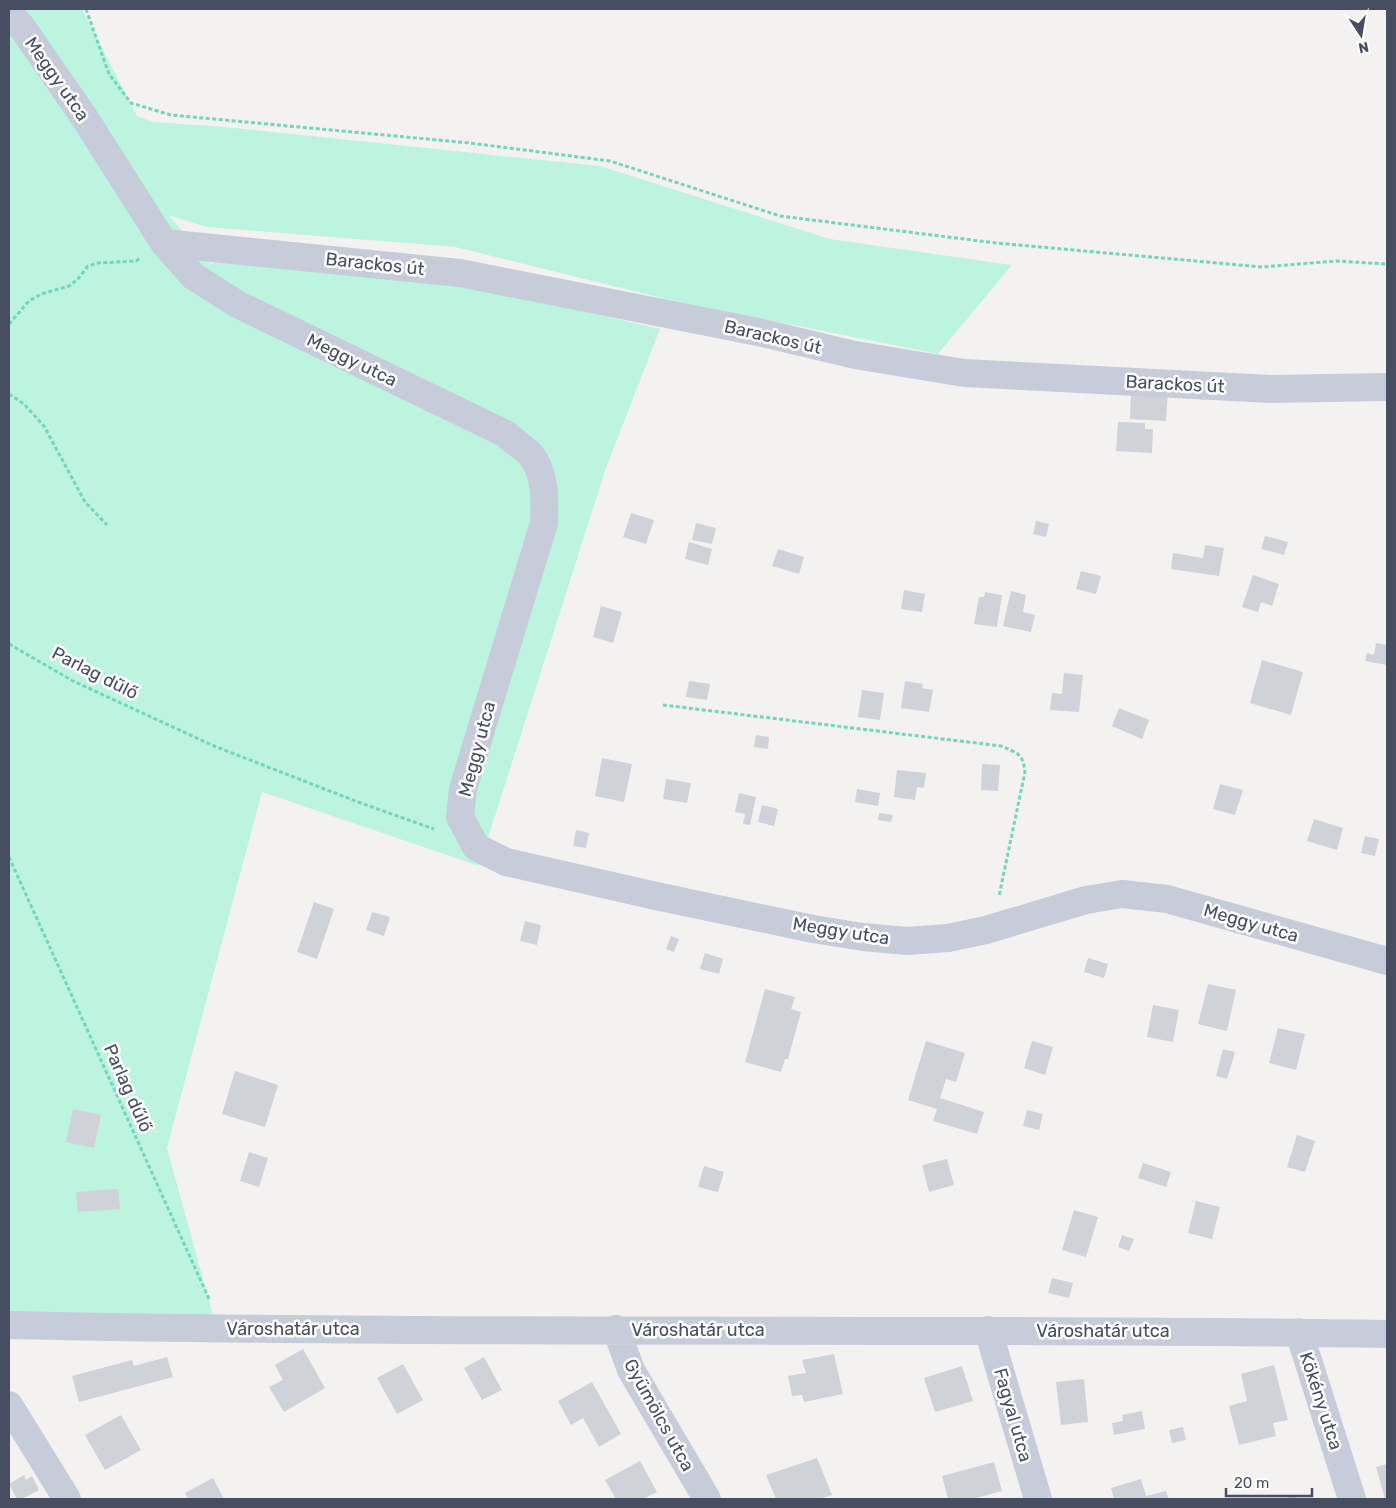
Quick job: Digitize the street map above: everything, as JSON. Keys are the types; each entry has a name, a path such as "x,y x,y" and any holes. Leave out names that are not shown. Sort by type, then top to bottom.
{"street":[{"name":"Meggy utca","path":"9,13 84,117 164,244 193,276 237,304 506,434 531,455 542,480 545,502 544,522 463,789 460,817 476,847 506,862 656,896 862,937 907,941 940,939 986,930 1086,900 1122,894 1167,899 1387,961"},
{"name":"Barackos út","path":"164,244 460,272 758,332 855,356 964,373 1270,389 1387,387"},
{"name":"Városhatár utca","path":"9,1324 223,1329 988,1330 1387,1334"},
{"name":"Gyümölcs utca","path":"616,1329 631,1370 707,1499"},
{"name":"Fagyal utca","path":"988,1330 1038,1499"},
{"name":"Kökény utca","path":"1299,1332 1352,1499"},
{"path":"9,1404 67,1499"}],"path":[{"path":"86,9 110,74 131,103 171,115 470,143 610,162 780,216 996,243 1262,267 1336,261 1387,264"},
{"path":"9,324 29,301 41,294 70,286 88,266 98,263 136,261 164,244"},
{"path":"9,394 24,404 44,426 85,502 107,525"},
{"name":"Parlag dűlő","path":"9,644 73,681 214,746 358,802 416,822 476,847"},
{"path":"663,705 1001,746 1018,753 1024,760 1025,772 999,894 998,908 1005,924"},
{"name":"Parlag dűlő","path":"9,857 223,1329"}],"green space":[{"path":"9,9 82,9 137,116 153,122 225,127 600,166 830,239 1012,265 938,354 678,302 455,247 206,227 168,215 213,265 213,255 470,285 660,329 606,468 479,866 262,792 167,1148 216,1326 9,1317"}],"building":[{"path":"1131,388 1168,390 1166,421 1130,419"},
{"path":"1118,422 1145,423 1145,429 1153,429 1152,453 1116,451"},
{"path":"631,513 654,520 646,544 623,537"},
{"path":"1036,521 1049,524 1046,537 1033,534"},
{"path":"696,523 716,528 712,544 692,540"},
{"path":"1265,536 1288,542 1284,555 1261,549"},
{"path":"689,542 712,549 708,565 685,559"},
{"path":"1205,545 1224,548 1219,576 1171,569 1173,553 1203,558"},
{"path":"778,549 804,557 799,574 772,566"},
{"path":"1081,571 1101,576 1096,594 1076,589"},
{"path":"1253,575 1279,584 1272,606 1261,602 1258,612 1242,607"},
{"path":"904,590 925,594 922,612 901,609"},
{"path":"1011,591 1026,595 1023,612 1035,615 1031,632 1003,626"},
{"path":"985,592 1002,595 997,627 974,624 979,597 984,597"},
{"path":"601,606 622,612 613,643 593,637"},
{"path":"1376,643 1387,645 1387,665 1365,661 1367,653 1374,655"},
{"path":"1262,660 1303,672 1291,715 1250,703"},
{"path":"1064,673 1083,675 1079,712 1050,710 1052,693 1062,694"},
{"path":"689,681 710,684 707,700 686,697"},
{"path":"905,681 923,684 922,688 933,690 929,712 901,708"},
{"path":"862,690 884,693 880,720 858,717"},
{"path":"1119,708 1149,720 1142,739 1112,726"},
{"path":"756,735 769,737 768,749 754,747"},
{"path":"602,758 632,764 624,802 595,796"},
{"path":"982,764 1000,765 998,791 981,790"},
{"path":"897,770 926,773 924,788 917,787 915,800 894,797"},
{"path":"666,779 691,783 687,803 663,799"},
{"path":"1220,784 1243,790 1235,815 1213,809"},
{"path":"857,789 880,793 878,806 855,802"},
{"path":"739,793 756,797 750,825 743,824 745,814 735,812"},
{"path":"762,805 778,809 774,826 758,822"},
{"path":"879,813 893,815 891,822 878,820"},
{"path":"1314,819 1343,828 1337,850 1307,841"},
{"path":"576,830 589,833 586,848 573,846"},
{"path":"1365,836 1379,839 1375,856 1361,853"},
{"path":"314,902 334,909 317,959 297,952"},
{"path":"372,912 390,917 384,936 366,930"},
{"path":"525,921 541,925 537,945 520,941"},
{"path":"671,936 679,939 674,952 666,949"},
{"path":"705,953 723,959 719,974 700,969"},
{"path":"1088,958 1108,964 1104,978 1084,972"},
{"path":"1208,984 1236,990 1227,1031 1198,1024"},
{"path":"765,989 795,997 791,1009 801,1012 788,1059 785,1059 781,1072 745,1062"},
{"path":"1153,1005 1179,1010 1173,1042 1147,1037"},
{"path":"1278,1028 1305,1034 1296,1070 1269,1063"},
{"path":"926,1041 965,1053 956,1082 946,1079 940,1098 984,1112 977,1134 933,1121 937,1109 908,1100"},
{"path":"1032,1041 1053,1047 1045,1075 1024,1068"},
{"path":"1223,1049 1235,1052 1227,1079 1216,1076"},
{"path":"235,1071 278,1085 265,1127 222,1114"},
{"path":"73,1109 101,1115 94,1148 66,1142"},
{"path":"1027,1110 1043,1114 1039,1130 1023,1126"},
{"path":"1297,1135 1315,1141 1305,1172 1287,1167"},
{"path":"249,1152 268,1158 259,1187 240,1181"},
{"path":"947,1159 954,1185 929,1192 922,1165"},
{"path":"1143,1163 1171,1172 1166,1187 1138,1178"},
{"path":"704,1166 724,1172 718,1192 698,1187"},
{"path":"118,1189 120,1209 78,1212 76,1192"},
{"path":"1196,1201 1220,1207 1212,1239 1188,1233"},
{"path":"1074,1210 1098,1217 1086,1257 1062,1250"},
{"path":"1122,1235 1134,1239 1129,1251 1118,1247"},
{"path":"1052,1278 1073,1283 1069,1298 1048,1293"},
{"path":"303,1349 325,1388 284,1412 269,1387 283,1380 275,1365"},
{"path":"834,1354 843,1394 804,1402 802,1395 792,1396 788,1376 806,1373 802,1360"},
{"path":"167,1357 173,1377 79,1402 72,1376 132,1360 134,1366"},
{"path":"484,1357 502,1390 482,1400 464,1368"},
{"path":"403,1364 423,1400 397,1414 377,1378"},
{"path":"1274,1365 1288,1420 1273,1423 1276,1436 1239,1445 1229,1406 1247,1401 1241,1374"},
{"path":"962,1366 973,1401 935,1412 924,1378"},
{"path":"1084,1379 1088,1422 1061,1425 1056,1382"},
{"path":"592,1382 621,1434 599,1447 583,1418 571,1425 558,1401"},
{"path":"1142,1411 1145,1429 1114,1435 1112,1423 1123,1421 1122,1415"},
{"path":"121,1415 141,1450 105,1470 85,1435"},
{"path":"1183,1427 1186,1440 1172,1443 1169,1430"},
{"path":"817,1458 832,1495 819,1499 776,1499 766,1475"},
{"path":"640,1461 657,1492 643,1499 616,1499 605,1480"},
{"path":"994,1462 1002,1491 973,1499 948,1499 942,1476"},
{"path":"1387,1464 1387,1499 1385,1499 1376,1467"},
{"path":"24,1475 26,1480 32,1476 39,1490 22,1499 17,1499 9,1484"},
{"path":"213,1478 224,1499 188,1499 185,1493"},
{"path":"1141,1479 1146,1496 1166,1491 1169,1499 1114,1499 1111,1488"},
{"path":"1296,1495 1297,1499 1283,1499"}]}
